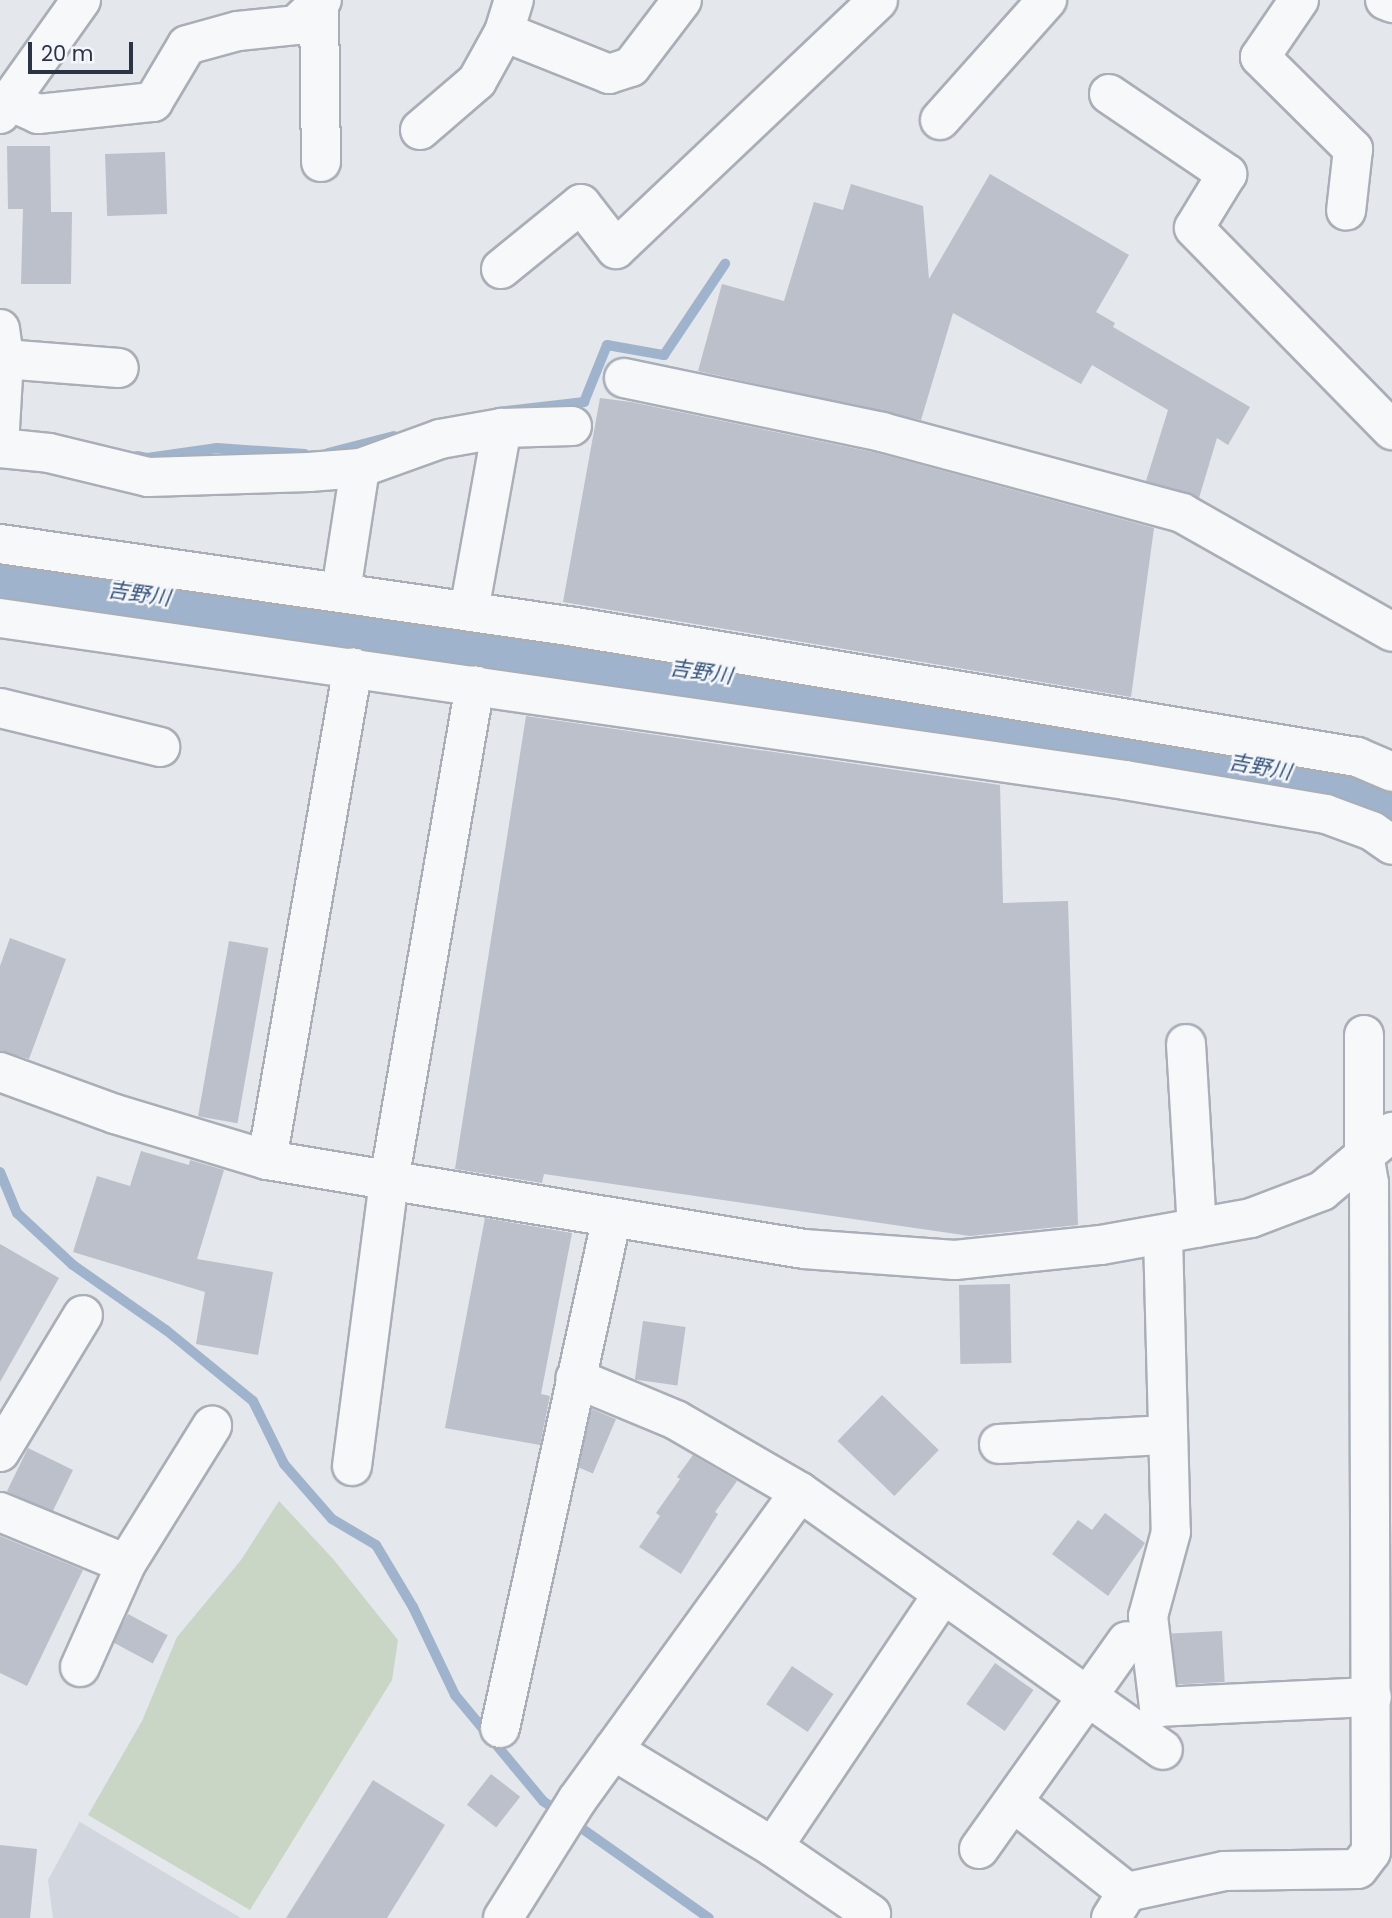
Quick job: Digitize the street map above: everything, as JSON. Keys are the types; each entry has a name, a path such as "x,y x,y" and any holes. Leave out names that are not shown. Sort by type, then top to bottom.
{"street":[{"path":"81,0 5,108 38,114 153,102 187,45 238,31 296,25 321,2"},
{"path":"421,130 477,80 509,16 609,74 631,67 682,0"},
{"path":"501,269 581,204 617,249 878,0"},
{"path":"940,120 1047,0"},
{"path":"1299,0 1259,57 1353,149 1346,211"},
{"path":"1385,0 1392,3"},
{"path":"321,2 321,162"},
{"path":"1109,94 1227,174 1194,228 1392,430"},
{"path":"0,427 2,344 119,368"},
{"path":"624,378 882,432 1182,513 1392,632"},
{"path":"0,448 49,453 148,477 360,468 440,439 502,428 572,426"},
{"path":"469,611 502,428"},
{"path":"341,591 360,468"},
{"path":"0,544 469,611 1357,757 1392,772"},
{"path":"0,618 1125,780 1326,814 1372,831 1392,845"},
{"path":"267,1160 353,667"},
{"path":"352,1466 389,1181 475,685"},
{"path":"0,708 160,747"},
{"path":"1013,1802 1119,1905 1224,1871 1358,1869 1371,1852 1368,1183 1378,1144 1364,1035"},
{"path":"1186,1044 1180,1232 1167,1436 1171,1532 1148,1616 1159,1707 1372,1697"},
{"path":"0,1073 115,1114 267,1160 804,1249 955,1260 1180,1232 1251,1218 1322,1191 1378,1144"},
{"path":"500,1728 611,1217"},
{"path":"0,1452 83,1315"},
{"path":"575,1378 676,1420 800,1492 1163,1750"},
{"path":"80,1667 126,1564 212,1426"},
{"path":"999,1444 1167,1436"},
{"path":"503,1918 568,1812 800,1492"},
{"path":"0,1512 126,1564"},
{"path":"773,1847 943,1594"},
{"path":"979,1849 1127,1641"},
{"path":"613,1750 773,1847 871,1914"}],"shaded area":[{"path":"80,1821 241,1918 53,1918 48,1880"}],"green space":[{"path":"279,1501 334,1560 398,1640 392,1680 250,1910 88,1815 142,1721 177,1637 241,1560"}],"building":[{"path":"7,146 50,146 51,212 72,212 71,284 21,284 23,209 8,209"},
{"path":"165,152 167,214 107,216 105,154"},
{"path":"990,174 1129,255 1096,312 1115,323 1113,327 1250,407 1228,445 1217,438 1199,498 1146,481 1168,410 1092,365 1081,384 953,313 921,420 698,371 722,284 784,301 814,202 843,210 851,184 923,206 929,279"},
{"path":"600,398 631,402 877,453 1154,528 1131,697 563,602"},
{"path":"526,716 1000,785 1003,903 1068,901 1078,1225 970,1236 544,1174 542,1183 455,1169"},
{"path":"10,938 66,959 29,1059 0,1051 0,966"},
{"path":"229,941 268,948 237,1123 198,1116"},
{"path":"141,1151 189,1165 190,1160 224,1170 197,1259 273,1272 258,1355 196,1344 205,1292 73,1252 97,1176 130,1186"},
{"path":"485,1218 572,1233 541,1394 550,1396 540,1445 445,1428"},
{"path":"0,1244 59,1278 0,1382"},
{"path":"1010,1284 1011,1363 960,1364 959,1285"},
{"path":"643,1321 686,1327 677,1385 635,1379"},
{"path":"882,1395 939,1450 894,1496 838,1441"},
{"path":"592,1409 616,1419 593,1473 569,1463"},
{"path":"28,1448 73,1470 52,1513 7,1491"},
{"path":"693,1455 737,1481 715,1512 718,1514 681,1574 639,1547 660,1516 656,1513 680,1479 677,1477"},
{"path":"1105,1513 1145,1543 1108,1596 1052,1554 1078,1520 1092,1530"},
{"path":"0,1536 83,1570 27,1686 0,1673"},
{"path":"128,1614 168,1635 153,1663 113,1642"},
{"path":"1222,1631 1225,1682 1175,1685 1172,1634"},
{"path":"995,1663 1034,1690 1005,1731 966,1704"},
{"path":"792,1666 833,1694 808,1732 766,1704"},
{"path":"491,1774 520,1797 496,1828 467,1805"},
{"path":"373,1780 445,1825 387,1918 286,1918"},
{"path":"0,1845 37,1849 30,1918 0,1918"}],"waterway":[{"path":"498,412 584,402 607,345 664,355 725,264"},
{"path":"328,453 394,436"},
{"path":"137,456 147,458 217,448 305,454"},
{"name":"吉野川","path":"0,575 792,685 1314,777 1392,811"},
{"path":"0,1172 17,1213 73,1265 166,1330 253,1401 284,1464 332,1519 376,1545 413,1607 455,1695 543,1801 709,1918"}]}
